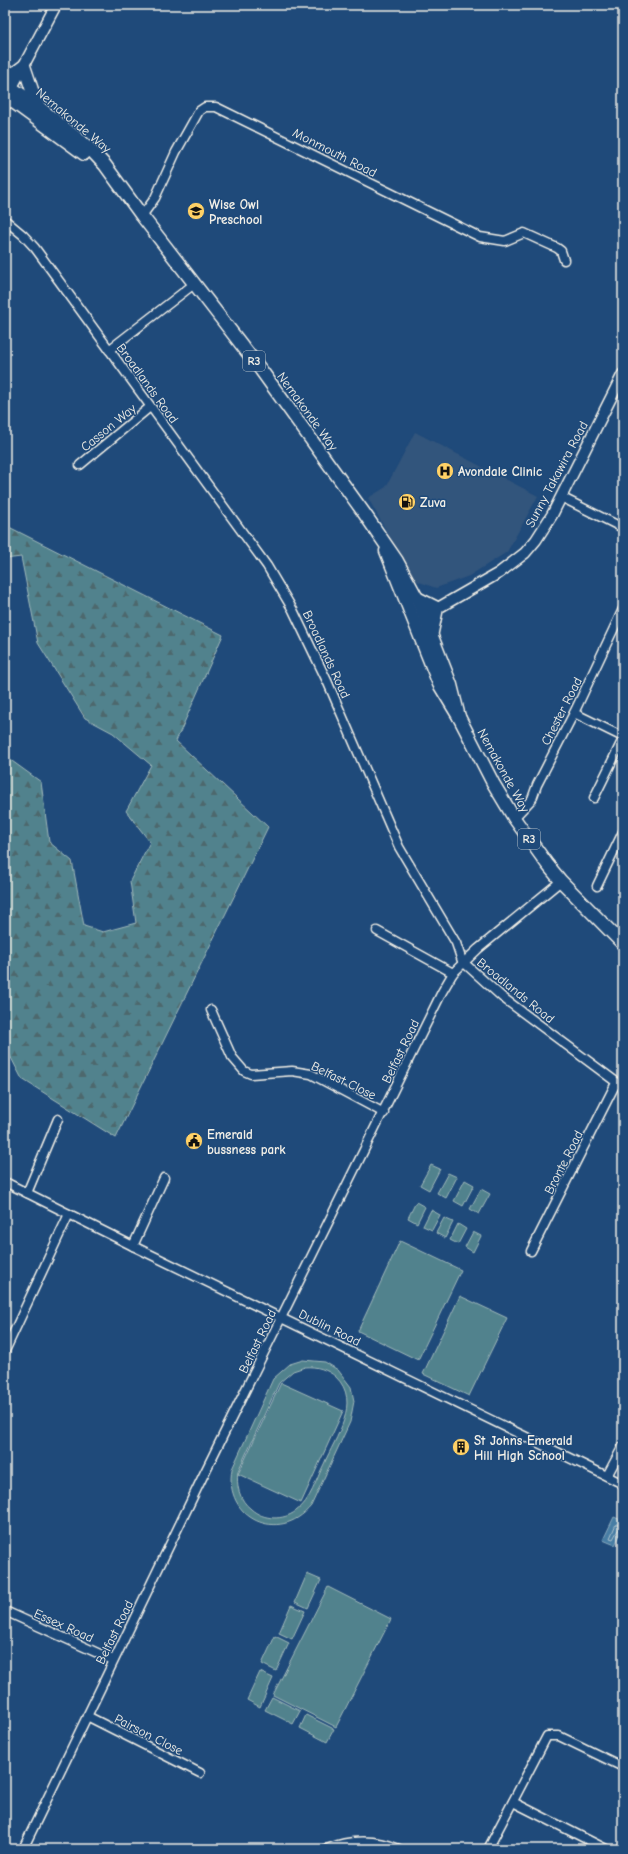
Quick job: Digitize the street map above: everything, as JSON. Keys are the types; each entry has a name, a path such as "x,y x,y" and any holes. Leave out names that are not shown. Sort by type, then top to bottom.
{"highway":[{"path":"5,75 16,72 24,66 32,93 40,108"},
{"name":"Nemakonde Way","path":"7,91 40,108 93,152 106,165 142,216 270,382 364,512 397,561 425,615 451,686 459,717"},
{"name":"Nemakonde Way","path":"7,91 119,185"},
{"name":"Nemakonde Way","path":"383,542 390,565 440,684 493,783 514,818 536,850 561,881 623,944"},
{"path":"417,598 437,608 432,632"}],"main road":[{"path":"7,91 24,66 56,5"},
{"name":"Sunny Takawira Road","path":"413,620 485,582 510,566 536,540 561,497 623,374"}],"street":[{"name":"Monmouth Road","path":"142,216 155,198 176,152 199,111 205,107 216,107 480,236 505,242 524,233 557,248 561,251 564,260"},
{"name":"Broadlands Road","path":"5,220 23,235 35,248 267,566 293,610 336,702 399,847 456,943 464,964 502,997 619,1085"},
{"path":"109,350 194,284"},
{"name":"Casson Way","path":"80,465 150,407"},
{"path":"561,497 623,528"},
{"name":"Chester Road","path":"514,818 532,799 537,785 574,713 623,610"},
{"path":"574,713 623,738 594,798"},
{"path":"597,886 623,832"},
{"name":"Belfast Road","path":"23,1849 114,1660 384,1113 442,992 453,973 478,949 561,881"},
{"path":"377,931 453,973"},
{"name":"Belfast Close","path":"211,1010 232,1057 244,1071 251,1074 292,1071 311,1074 384,1113"},
{"name":"Bronte Road","path":"531,1251 619,1085"},
{"path":"27,1192 58,1118"},
{"path":"133,1246 164,1178"},
{"name":"Dublin Road","path":"5,1182 133,1246 623,1484"},
{"path":"5,1351 69,1214"},
{"path":"607,1476 623,1446"},
{"name":"Essex Road","path":"5,1611 114,1660"},
{"name":"Pairson Close","path":"87,1716 200,1774"},
{"path":"488,1849 547,1736 559,1736 623,1767"},
{"path":"513,1802 606,1849"},
{"path":"327,1849 336,1845 353,1842 382,1843 399,1849"}],"shaded area":[{"path":"415,432 538,496 507,552 469,576 436,588 414,580 368,498 386,487"}],"green space":[{"path":"5,525 223,635 176,741 268,827 116,1138 22,1079 5,1046 5,756 41,782 49,842 72,861 84,926 103,932 136,923 130,881 150,842 126,811 151,765 113,733 85,718 38,643 21,557 5,559"},
{"path":"431,1165 440,1169 429,1190 420,1185"},
{"path":"448,1173 457,1177 446,1198 437,1193"},
{"path":"465,1180 474,1185 463,1206 454,1201"},
{"path":"481,1189 490,1194 479,1214 470,1209"},
{"path":"416,1202 425,1207 417,1223 408,1218"},
{"path":"431,1210 440,1215 432,1230 423,1226"},
{"path":"444,1218 453,1222 445,1238 436,1233"},
{"path":"458,1224 466,1229 458,1244 450,1240"},
{"path":"473,1232 481,1236 473,1252 465,1247"},
{"path":"400,1241 461,1270 418,1360 358,1331"},
{"path":"460,1296 507,1318 469,1396 423,1374"},
{"path":"303,1360 325,1362 338,1370 351,1387 354,1401 350,1422 311,1506 298,1518 284,1524 270,1524 256,1520 245,1513 236,1501 231,1486 232,1469 273,1379 290,1364","holes":["309,1367 329,1372 336,1377 343,1387 347,1397 347,1409 344,1420 306,1502 291,1514 279,1518 267,1517 256,1513 241,1497 238,1487 238,1471 279,1383 293,1371"]},
{"path":"281,1383 343,1411 301,1503 238,1474"},
{"path":"307,1574 321,1580 308,1608 295,1602"},
{"path":"328,1587 391,1619 336,1727 273,1695"},
{"path":"291,1605 305,1611 292,1639 279,1633"},
{"path":"275,1636 289,1643 276,1671 262,1664"},
{"path":"260,1672 273,1678 260,1707 247,1700"},
{"path":"272,1697 300,1711 293,1724 265,1710"},
{"path":"306,1715 334,1729 327,1742 300,1728"}],"water":[{"path":"614,1517 623,1521 623,1529 615,1545 603,1540"}],"place":[{"name":"Wise Owl Preschool","path":"196,211"},
{"name":"Avondale Clinic","path":"445,471"},
{"name":"Zuva","path":"407,502"},
{"name":"Emerald bussness park","path":"194,1141"},
{"name":"St Johns Emerald Hill High School","path":"461,1447"}]}
